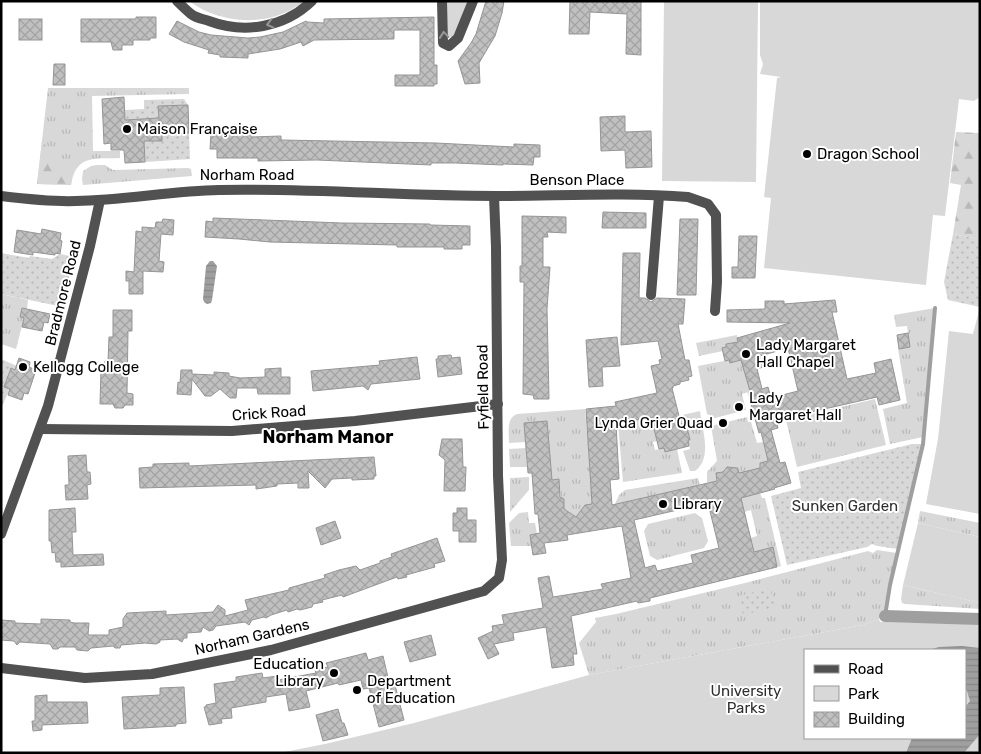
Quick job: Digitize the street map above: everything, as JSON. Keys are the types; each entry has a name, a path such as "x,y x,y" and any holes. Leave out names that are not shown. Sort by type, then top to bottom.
{"street":[{"path":"176,1 192,15 223,26 249,29 289,18 303,10 312,1"},
{"path":"442,1 443,43 450,46 458,38 473,1"},
{"name":"Norham Road","path":"1,196 28,200 100,200 200,190 258,189 494,196"},
{"name":"Benson Place","path":"494,196 688,196 708,204 716,214 717,282 715,311"},
{"name":"Fyfield Road","path":"494,196 498,476 502,560 498,578"},
{"path":"651,295 659,196"},
{"name":"Bradmore Road","path":"1,534 40,429 60,366 100,200"},
{"name":"Crick Road","path":"40,429 232,431 356,422 498,404"},
{"name":"Norham Gardens","path":"1,668 85,678 152,674 271,650 308,640 484,591 498,578"}],"green space":[{"path":"189,1 304,1 291,10 277,16 247,20 231,19 216,15"},
{"path":"446,1 469,1 453,38 446,35"},
{"path":"664,1 758,1 756,182 662,181"},
{"path":"760,1 980,1 980,97 974,101 959,99 945,216 933,215 926,285 764,268 771,198 764,197 777,78 781,77 760,74 763,64 760,55"},
{"path":"48,88 189,88 189,94 92,96 93,151 120,151 120,158 95,159 82,163 77,168 71,185 37,184"},
{"path":"184,99 188,105 158,106 159,118 125,120 125,110 144,109 144,100"},
{"path":"956,132 980,133 980,239 953,234 961,185 950,183"},
{"path":"189,133 190,159 145,162 144,141 162,141 162,134"},
{"path":"42,141 72,178 71,185 37,184"},
{"path":"97,165 105,165 113,170 188,168 191,169 192,176 83,185 83,171"},
{"path":"953,234 980,239 980,307 948,300 944,282"},
{"path":"1,253 29,258 30,256 52,259 60,254 70,256 72,263 63,307 1,294"},
{"path":"1,294 28,300 27,309 22,308 20,317 24,318 16,349 1,344"},
{"path":"980,307 980,514 926,504 938,439 949,331 973,334"},
{"path":"935,308 923,437 890,444 883,409 907,403 898,349 910,347 907,326 896,327 894,315"},
{"path":"737,335 738,342 726,344 723,351 699,356 696,343"},
{"path":"1,359 17,366 15,370 11,368 4,387 10,389 1,408"},
{"path":"729,360 730,363 742,360 750,391 742,394 746,410 715,418 707,414 698,366"},
{"path":"875,399 886,445 797,467 786,420"},
{"path":"585,409 593,506 585,505 582,509 584,518 562,522 568,512 566,510 562,511 559,479 551,480 547,421 524,423 526,442 509,443 510,422 513,416 517,414"},
{"path":"700,411 705,443 704,459 695,471 690,471 683,451 690,449 688,430 692,429 690,422 680,425 678,416"},
{"path":"660,415 655,433 657,441 653,442 655,450 664,448 677,449 682,473 623,482 618,424"},
{"path":"747,417 748,422 751,422 757,443 763,442 768,461 760,463 760,468 739,473 731,467 727,467 723,472 716,474 717,481 707,483 707,472 717,461 711,426"},
{"name":"Sunken Garden","path":"912,444 923,444 898,549 872,544 867,547 787,565 771,496 801,488 798,472"},
{"path":"526,448 527,467 510,467 509,449"},
{"path":"529,477 529,490 510,512 510,478"},
{"path":"698,478 700,485 615,504 619,495 625,490"},
{"path":"760,493 762,498 765,498 781,566 777,567 772,547 750,553 747,539 757,536 751,510 744,512 733,497"},
{"path":"920,511 980,523 980,537 918,523"},
{"path":"528,512 529,523 535,523 537,534 530,535 532,546 511,546 509,523 519,513"},
{"path":"695,513 702,518 708,541 704,548 657,560 650,556 644,531 648,524"},
{"path":"918,523 980,537 980,603 903,585"},
{"path":"877,550 897,553 886,609 879,619 863,625 589,675 579,643 596,622 595,618 745,583 868,551 873,553"},
{"path":"903,585 980,603 980,609 905,604 902,603 901,599"},
{"path":"770,588 775,607 743,615 739,596"},
{"name":"University Parks","path":"879,619 880,622 980,623 980,753 279,753 414,723 589,675 863,625"}],"shaded area":[{"path":"210,261 213,261 217,266 212,300 211,303 207,304 203,299 206,266"},
{"path":"962,646 980,648 980,734 964,753 906,753 912,739 966,739 966,706 970,701 966,690 966,649 932,649"}],"building":[{"path":"486,1 504,1 502,13 495,36 479,63 480,83 465,84 458,61 476,34"},
{"path":"570,1 641,1 641,55 626,54 627,14 590,12 589,34 569,34"},
{"path":"136,17 156,17 156,38 133,40 133,45 122,45 122,50 113,50 111,42 81,42 81,19 136,19"},
{"path":"434,17 434,65 437,65 437,84 434,84 434,86 395,86 395,75 420,75 420,30 394,30 394,39 314,40 303,46 301,42 280,49 248,54 248,58 220,57 220,55 208,53 209,50 184,42 169,34 177,21 199,32 211,35 248,38 283,32 306,21 324,23 324,19"},
{"path":"19,19 42,19 42,40 19,40"},
{"path":"54,64 65,64 65,85 53,85"},
{"name":"Maison Française","path":"124,97 125,120 159,118 158,106 188,105 189,133 162,134 162,141 144,141 145,162 125,163 124,150 111,150 111,143 104,144 102,99"},
{"path":"625,116 625,132 651,131 652,167 626,168 625,150 601,151 600,117"},
{"path":"211,133 251,133 251,137 281,136 281,140 436,143 514,147 514,144 540,145 540,157 534,157 533,165 431,163 431,165 317,160 258,161 258,158 217,158 217,149 210,149"},
{"path":"603,212 646,213 646,228 602,228"},
{"path":"522,216 566,217 566,233 547,232 548,237 543,237 543,267 550,267 547,309 549,399 534,399 533,395 523,394 524,282 520,282 520,266 522,266"},
{"path":"213,218 470,226 470,245 462,245 462,249 444,249 444,247 270,242 205,237 206,221 213,222"},
{"path":"163,219 174,220 173,235 161,234 159,261 164,262 163,272 143,271 143,294 129,294 129,281 126,281 126,271 134,272 136,231 142,232 142,227 155,228 156,222 162,222"},
{"path":"680,219 698,219 696,295 677,295"},
{"path":"42,229 61,233 60,254 33,252 33,255 14,252 17,230 41,234"},
{"path":"739,236 757,236 755,278 732,278 732,267 738,267"},
{"path":"623,253 640,253 639,298 645,298 651,302 657,298 685,299 683,324 678,324 685,360 689,360 692,376 688,377 689,380 680,382 680,384 672,388 681,424 686,423 690,440 688,440 689,446 665,452 664,448 659,449 651,417 616,424 619,479 610,480 612,505 717,481 716,473 723,472 727,467 737,468 739,473 760,468 760,463 768,461 761,432 759,433 754,415 748,392 750,391 741,360 730,363 729,360 725,361 722,348 726,347 726,344 738,342 737,338 790,323 727,322 727,310 765,309 765,301 784,301 784,304 835,300 837,312 832,312 847,379 876,373 874,363 891,359 900,400 879,405 877,397 776,420 778,428 771,430 780,463 785,462 791,483 741,498 754,552 773,547 777,567 650,598 650,601 638,603 637,601 571,616 577,654 573,654 574,665 552,668 546,627 513,633 514,640 494,644 499,654 488,659 478,638 493,631 492,626 504,624 502,615 543,608 538,578 549,576 553,597 603,589 601,584 631,578 622,526 567,535 568,540 544,543 546,553 533,555 530,535 540,533 538,514 535,514 532,473 528,473 524,423 547,421 552,480 559,479 560,497 564,499 564,509 576,517 585,505 592,504 586,409 616,406 615,402 657,393 651,366 660,364 659,360 662,359 658,341 621,345","holes":["788,348 798,391 771,398 768,387 762,389 757,369 763,367 760,356","708,503 719,548 691,555 693,563 657,571 655,565 645,568 634,520"]},
{"path":"22,308 50,314 48,323 44,322 42,331 22,327 24,318 20,317"},
{"path":"113,310 132,310 132,331 128,331 127,393 133,394 133,405 125,405 123,408 115,408 113,404 100,404 101,370 104,370 105,361 108,361 109,337 113,337"},
{"path":"908,333 910,347 899,349 897,335"},
{"path":"617,337 620,366 602,367 603,386 589,387 586,340"},
{"path":"451,355 452,358 460,357 462,374 438,377 436,359 438,359 438,356"},
{"path":"417,357 420,379 371,384 368,390 363,386 313,391 311,371 380,365 379,361"},
{"path":"19,358 30,362 29,367 36,370 28,394 24,393 22,400 8,395 10,389 4,387 11,368 15,370"},
{"path":"281,368 281,377 290,377 290,394 258,394 257,388 237,388 236,398 230,398 220,389 211,396 205,396 192,379 191,395 177,394 181,370 192,370 192,374 214,375 214,372 229,373 229,376 240,378 265,377 265,369"},
{"path":"442,439 462,439 463,467 466,467 465,491 444,491 445,460 439,455"},
{"path":"86,455 87,472 90,472 91,484 87,485 88,499 66,500 65,485 69,485 68,456"},
{"path":"374,457 376,476 374,476 374,479 332,479 325,488 308,471 309,488 298,488 298,483 277,484 277,486 256,489 256,485 140,488 139,468 153,467 153,464 189,463 189,466"},
{"path":"75,508 76,532 72,532 73,555 103,554 104,565 61,567 61,562 56,562 55,552 52,553 51,541 49,541 49,510"},
{"path":"457,508 467,508 467,520 476,520 476,542 459,542 459,531 453,531 453,513 457,513"},
{"path":"335,521 341,538 321,545 316,528"},
{"path":"437,538 445,561 434,564 435,567 406,575 407,577 398,579 397,577 343,597 342,595 322,600 323,602 313,604 312,607 288,612 287,610 266,618 252,620 249,625 245,622 216,626 213,630 209,631 203,627 201,632 187,633 187,638 184,638 182,642 177,639 160,640 156,644 121,645 120,648 113,646 91,648 88,651 77,650 75,647 53,649 50,644 20,642 17,645 14,641 1,640 1,620 15,621 15,623 41,624 41,619 70,620 70,622 74,623 89,623 88,635 109,635 109,630 123,627 123,619 127,613 166,611 166,615 213,612 218,605 225,610 225,616 248,610 245,600 289,590 289,588 325,578 324,575 339,570 356,566 360,570 392,557 391,554"},
{"path":"431,635 436,655 410,662 404,642"},
{"path":"366,653 368,660 383,656 390,686 395,685 404,720 379,727 369,688 363,689 361,680 339,685 338,683 306,691 310,707 289,711 286,694 266,697 266,702 231,708 232,718 221,719 222,723 209,725 204,707 216,703 214,684 236,681 236,677 262,673 263,678 277,676 278,680 316,673 315,670 328,667 326,663"},
{"path":"184,687 186,723 176,724 176,726 124,729 122,697 160,695 160,688"},
{"path":"47,695 47,702 87,702 88,723 42,725 42,730 33,731 32,721 35,721 35,696"},
{"path":"338,709 348,735 323,741 316,715"}],"waterway":[{"path":"885,616 890,585 923,444 935,308"},
{"path":"885,616 980,619"}],"place":[{"name":"Maison Française","path":"127,129"},
{"name":"Dragon School","path":"807,154"},
{"name":"Lady Margaret Hall Chapel","path":"746,354"},
{"name":"Kellogg College","path":"23,367"},
{"name":"Lady Margaret Hall","path":"739,407"},
{"name":"Lynda Grier Quad","path":"723,423"},
{"name":"Library","path":"663,504"},
{"name":"Education Library","path":"334,673"},
{"name":"Department of Education","path":"357,690"}],"district":[{"name":"Norham Manor","path":"328,437"}]}
